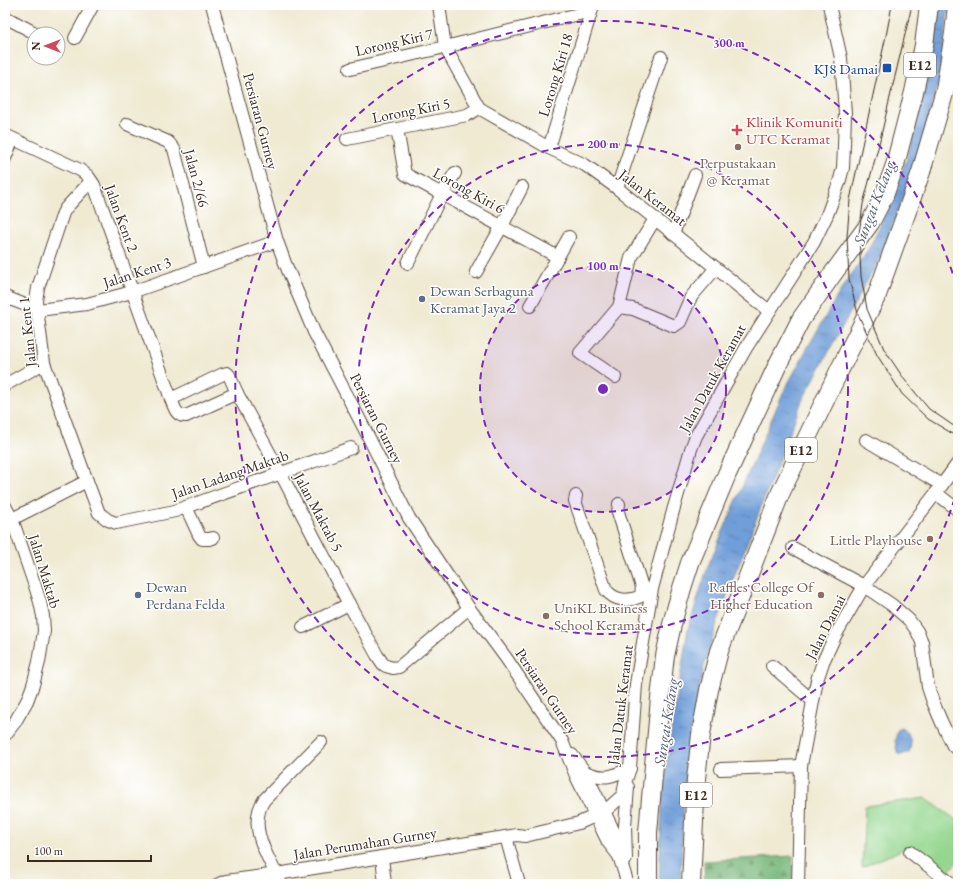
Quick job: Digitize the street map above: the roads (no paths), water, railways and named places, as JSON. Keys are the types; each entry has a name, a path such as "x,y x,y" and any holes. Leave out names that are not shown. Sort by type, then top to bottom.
{"highway":[{"name":"E12","path":"648,884 648,832 660,698 668,642 682,588 690,563 727,474 787,346 801,320 870,223 884,196 895,165 914,92 924,45 929,5"},
{"name":"E12","path":"692,875 696,779 701,734 709,690 719,651 780,494 877,294 921,172 945,90 957,5"},
{"path":"692,875 697,884"}],"street":[{"path":"75,38 93,5"},
{"name":"Persiaran Gurney","path":"212,5 278,241 285,263 314,332 364,428 408,518 562,741 576,776 598,810"},
{"path":"439,5 445,47 479,108"},
{"name":"Jalan Datuk Keramat","path":"598,810 623,796 625,783 630,768 636,684 649,615 652,589 673,511 696,436 746,348 814,242 840,183 843,168 845,113 841,58 829,5"},
{"name":"Lorong Kiri 7","path":"350,69 445,47 592,8"},
{"name":"Lorong Kiri 18","path":"549,148 592,8"},
{"path":"5,17 26,28"},
{"path":"617,188 661,57"},
{"name":"Jalan Keramat","path":"479,108 549,148 584,165 617,188 769,311"},
{"name":"Lorong Kiri 5","path":"347,139 467,115 479,108"},
{"name":"Jalan 2/66","path":"127,124 168,142 174,149 204,267"},
{"name":"Lorong Kiri 6","path":"397,129 405,174 558,257"},
{"path":"5,158 9,137"},
{"name":"Jalan Kent 2","path":"9,137 80,170 88,176 96,192 132,292"},
{"path":"408,263 442,194 455,173"},
{"path":"673,234 695,175"},
{"name":"Jalan Kent 1","path":"91,181 66,208 38,288 36,302 44,363 99,513 108,520 116,523"},
{"path":"476,272 522,187"},
{"path":"614,377 580,353 619,306 631,258 655,219"},
{"path":"530,306 570,236"},
{"name":"Jalan Kent 3","path":"5,297 38,310 87,304 132,292 278,241"},
{"path":"619,306 633,309 674,326 680,322 691,297 716,268"},
{"path":"132,292 176,412 182,417 186,416 237,393"},
{"path":"5,385 44,363"},
{"name":"Jalan Maktab 5","path":"170,399 227,373 229,375 237,393 349,604 383,664 393,668 399,667 469,608"},
{"path":"866,440 939,489 958,510"},
{"name":"Jalan Ladang Maktab","path":"116,523 175,511 351,448"},
{"name":"Jalan Damai","path":"798,884 801,766 817,680 823,662 832,642 864,586 958,463"},
{"path":"12,519 87,481"},
{"path":"576,496 575,501 606,590 610,595 624,600 634,599 641,596"},
{"path":"619,504 618,512 642,587 641,596 649,615"},
{"name":"Jalan Maktab","path":"5,506 12,519 40,602 44,631 39,662 33,685 27,701 16,722 5,735"},
{"path":"186,507 202,539 213,538"},
{"path":"793,548 864,586 909,620 917,631 922,642 928,687 942,724 954,746 958,749"},
{"path":"303,627 349,604"},
{"path":"772,666 813,701"},
{"path":"562,741 585,772 598,810 616,836 619,856 626,881"},
{"path":"279,879 262,846 258,830 258,812 264,800 321,742"},
{"path":"721,769 801,766"},
{"path":"585,772 595,776 611,776 630,768"},
{"path":"626,881 626,820 630,768"},
{"name":"Jalan Perumahan Gurney","path":"219,884 226,881 279,879 382,857 512,836 525,836 579,823 598,810"},
{"path":"512,836 519,884"},
{"path":"910,852 952,884"},
{"path":"382,857 385,884"}],"water":[{"path":"939,5 949,5 939,81 916,166 878,261 802,401 717,623 704,667 692,723 684,796 680,884 659,884 662,804 671,733 688,629 708,566 783,393 839,293 869,248 886,213 907,158 919,113 932,53"},
{"path":"901,728 909,735 911,745 909,752 900,755 897,752 895,740 898,730"}],"tram line":[{"path":"892,5 850,200 847,237 849,279 858,314 877,355 902,394 928,419 958,437"},
{"path":"912,5 863,204 859,234 861,276 867,309 884,349 904,379 929,409 958,429"}],"place":[{"name":"KJ8 Damai","path":"887,68"},
{"name":"Klinik Komuniti UTC Keramat","path":"737,130"},
{"name":"Perpustakaan @ Keramat","path":"738,147"},
{"name":"Dewan Serbaguna Keramat Jaya 2","path":"422,299"},
{"name":"Little Playhouse","path":"930,539"},
{"name":"Dewan Perdana Felda","path":"138,595"},
{"name":"Raffles College Of Higher Education","path":"821,595"},
{"name":"UniKL Business School Keramat","path":"546,616"}],"water label":[{"name":"Sungai Kelang","path":"874,203"},
{"name":"Sungai Kelang","path":"666,722"}]}
